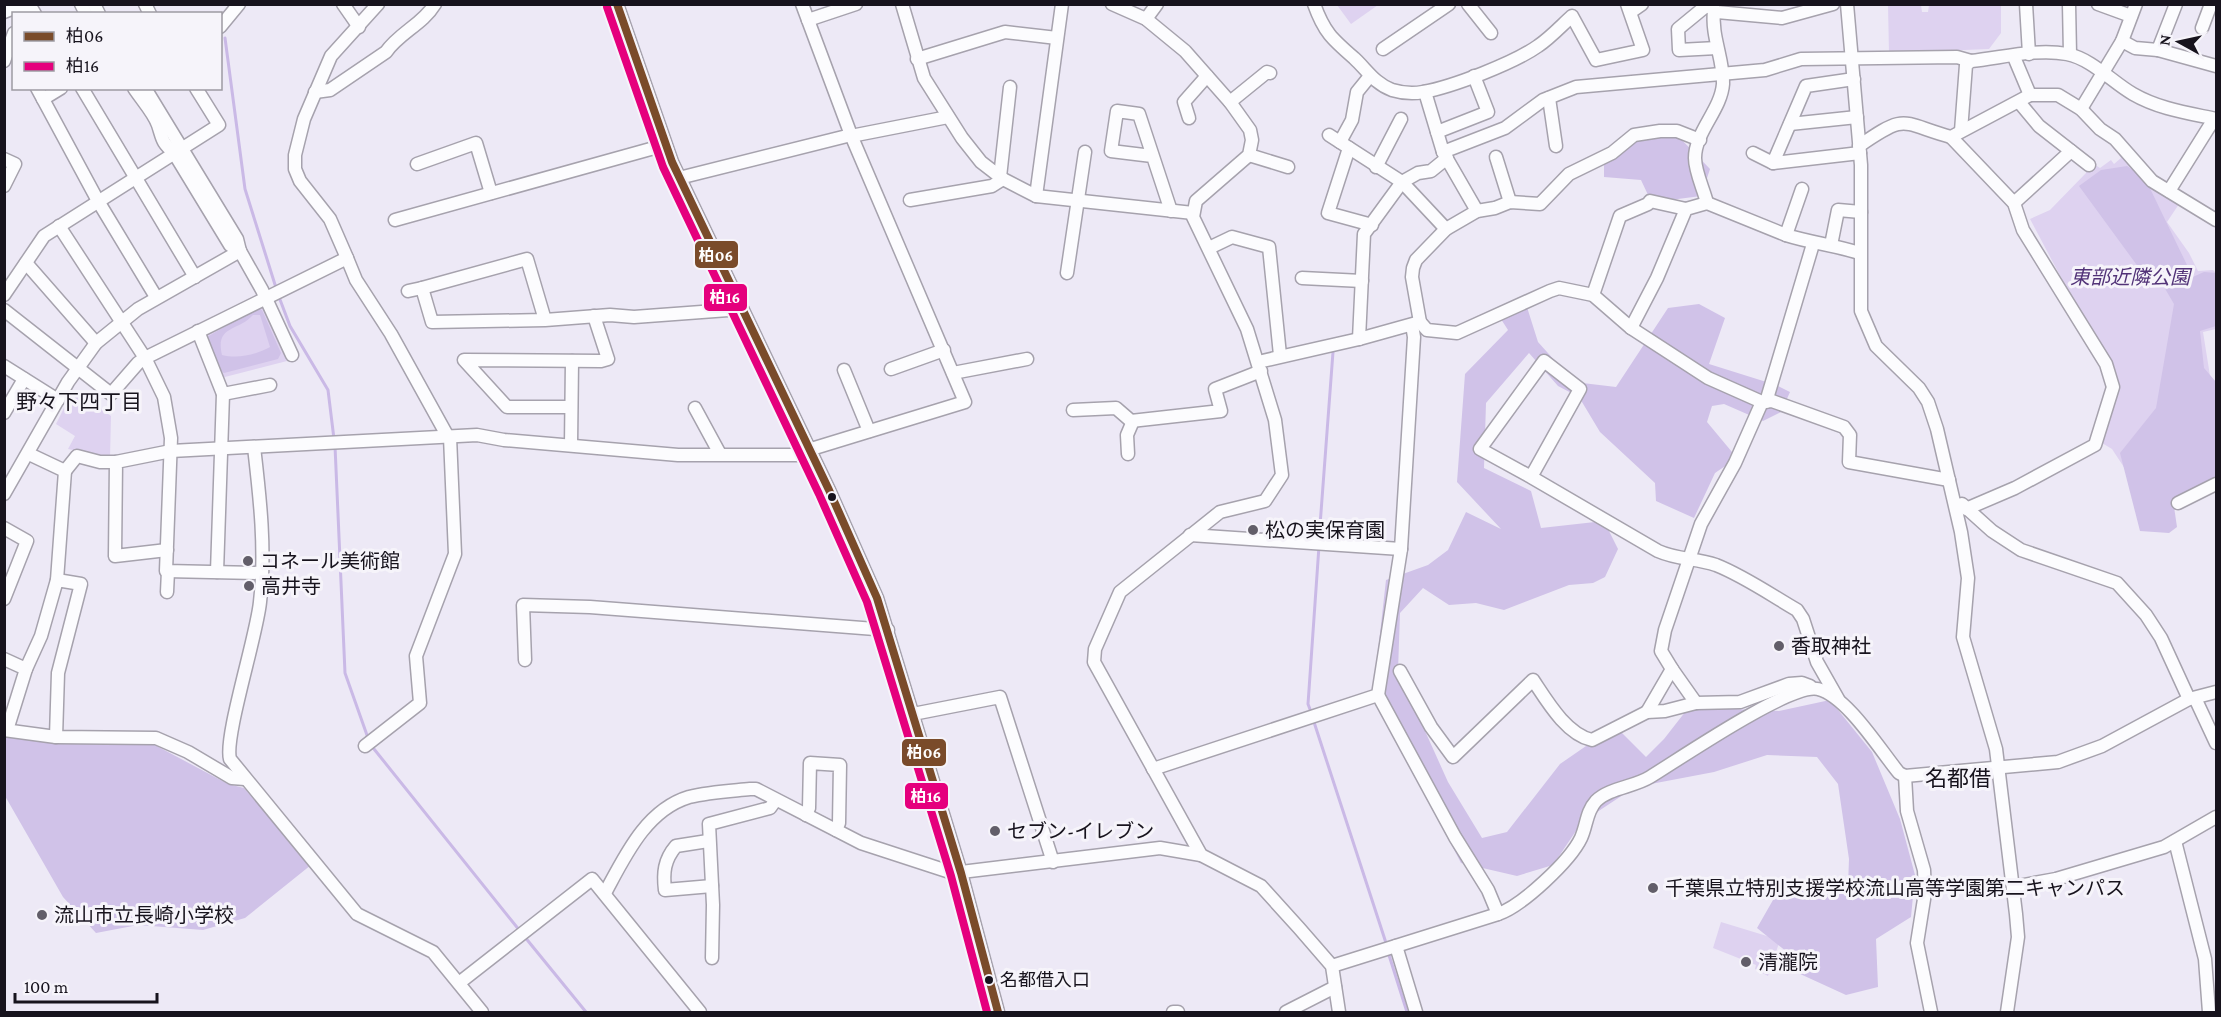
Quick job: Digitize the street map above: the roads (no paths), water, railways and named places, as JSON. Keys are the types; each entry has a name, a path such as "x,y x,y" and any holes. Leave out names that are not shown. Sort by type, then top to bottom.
{"street":[{"path":"222,25 239,4"},
{"path":"343,4 359,27"},
{"path":"368,744 420,703 416,656 455,554 449,437 392,334 362,292 330,219 300,181 295,169 304,119 331,56 378,4"},
{"path":"315,92 330,90 386,52 392,43 431,12 435,4"},
{"path":"617,4 679,178 860,558 888,630 961,873 998,1012"},
{"path":"245,779 232,778 188,752 156,738 56,737 6,730 26,669 41,636 57,580 65,471 77,456 100,462 116,462 171,452 222,448 477,435 678,455 802,455 869,431 965,402 944,350 907,273 851,136 802,4"},
{"path":"808,20 856,4"},
{"path":"902,4 924,78 948,117 981,162 1002,178 1036,196 1193,213"},
{"path":"1036,196 1062,4"},
{"path":"1112,4 1146,19 1185,51 1230,102 1250,130 1252,140 1249,155 1196,201 1193,213 1194,222 1241,313 1275,420 1282,475 1265,501 1220,512 1120,592 1095,649 1095,667 1201,855"},
{"path":"1146,19 1157,4"},
{"path":"1314,4 1323,28 1336,45 1354,58 1370,76 1391,89 1411,94 1425,92 1474,76 1537,47 1572,16 1596,60 1643,50 1633,7"},
{"path":"1383,49 1449,4"},
{"path":"1468,4 1491,33"},
{"path":"1717,48 1679,50 1678,29 1709,7 1782,18 1833,4"},
{"path":"1847,4 1860,150 1861,310 1868,333 1886,359 1919,388 1928,402 1953,494 1968,578 1963,638 1996,749 2013,887 2018,937 2007,1012"},
{"path":"2026,4 2029,54"},
{"path":"2069,4 2070,54"},
{"path":"2081,109 2122,41 2133,10 2098,4"},
{"path":"2158,50 2176,4"},
{"path":"2202,28 2211,4"},
{"path":"1707,203 1695,158 1700,140 1723,89 1723,73 1709,7"},
{"path":"4,12 14,8 24,8"},
{"path":"917,59 1005,32 1057,38"},
{"path":"2122,41 2135,48 2158,50 2217,66"},
{"path":"4,60 12,43"},
{"path":"1359,339 1364,234 1401,182 1418,173 1431,171 1445,155 1505,128 1549,98 1576,87 1765,70 1801,59 1852,57 1891,60 1957,57 1971,61 2029,54 2070,54 2103,72 2130,93 2155,106 2215,119 2169,191"},
{"path":"2014,57 2030,95"},
{"path":"1956,134 1966,65 1971,61"},
{"path":"1230,102 1267,72 1270,73"},
{"path":"1189,118 1184,102 1207,76"},
{"path":"1370,76 1356,92 1352,120 1328,213 1372,225"},
{"path":"1437,132 1488,112 1474,76"},
{"path":"1773,163 1806,86 1854,79"},
{"path":"910,200 992,186 1002,178 1010,87"},
{"path":"83,90 195,277"},
{"path":"135,90 158,126 158,134 165,145 177,151"},
{"path":"146,90 177,151 237,239 240,251 266,297 292,354"},
{"path":"4,295 44,236 219,125 197,90"},
{"path":"1425,92 1445,155 1477,211"},
{"path":"40,94 98,201 156,297"},
{"path":"1956,134 2030,95 2058,95 2081,109 2100,129 2115,139 2145,174 2217,220"},
{"path":"1549,98 1556,146"},
{"path":"2019,102 2039,126 2089,165"},
{"path":"679,178 851,136 948,117"},
{"path":"1790,124 1857,117"},
{"path":"1376,167 1401,119"},
{"path":"1753,153 1773,163 1860,150 1895,123 1916,125 1956,134 2014,203 2023,230 2106,364 2113,387 2111,400 2095,445 2015,488 1966,509"},
{"path":"1498,914 1488,890 1455,837 1378,695 1401,549 1416,323 1413,268 1416,260 1446,229 1477,211 1495,208 1510,202 1540,204 1569,174 1612,153 1634,135 1660,130 1677,131 1700,140"},
{"path":"1329,135 1401,182 1446,229"},
{"path":"417,164 476,143 491,193"},
{"path":"395,220 666,145"},
{"path":"2014,203 2072,151"},
{"path":"1067,273 1085,152"},
{"path":"1249,155 1288,167"},
{"path":"1152,156 1171,211"},
{"path":"1496,157 1510,202"},
{"path":"4,159 15,164 4,186"},
{"path":"1786,235 1802,189"},
{"path":"1593,295 1620,216 1650,201 1686,209 1707,203 1813,244 1831,245 1860,253"},
{"path":"1631,328 1657,278 1686,209"},
{"path":"1831,245 1838,210 1861,212"},
{"path":"59,226 145,358 164,398 170,424 171,452 166,572 168,571 168,592"},
{"path":"1209,248 1232,237 1269,247 1281,355"},
{"path":"1696,703 1661,651 1665,630 1701,524 1735,463 1764,402 1813,244"},
{"path":"4,494 58,400 96,344 121,322 156,297 240,251"},
{"path":"4,310 111,394 145,358 346,258"},
{"path":"408,291 527,259 545,320"},
{"path":"26,263 96,344"},
{"path":"1302,278 1362,281"},
{"path":"422,288 432,322 545,320 594,316 634,317 742,309"},
{"path":"1073,410 1116,408 1133,421 1221,411 1215,388 1281,355 1359,339 1416,323 1427,330 1457,333 1559,288 1593,295 1631,328 1708,378 1764,402 1772,401 1844,427 1850,435 1849,462 1949,480"},
{"path":"571,407 507,407 464,360 601,361 608,359 594,316"},
{"path":"198,331 223,394 218,572"},
{"path":"891,369 944,350"},
{"path":"953,373 1027,359"},
{"path":"571,445 572,360"},
{"path":"1531,477 1580,389 1544,361 1480,449 1658,551 1689,560 1694,558 1718,566 1797,610 1803,619 1817,662 1838,699 1899,773 1905,776 2058,762 2082,754 2192,698 2217,692"},
{"path":"4,366 58,400"},
{"path":"844,370 869,431"},
{"path":"4,413 24,379"},
{"path":"223,394 270,385"},
{"path":"694,408 720,454"},
{"path":"1128,454 1127,435 1133,421"},
{"path":"254,447 261,505 261,573 256,629 228,753 245,779 357,914 426,947 482,1012"},
{"path":"29,454 65,471"},
{"path":"116,462 115,556 167,550"},
{"path":"2178,503 2217,484"},
{"path":"1953,494 1966,509 2021,550 2049,562 2076,568 2117,583 2146,615 2161,638 2217,744"},
{"path":"4,528 27,541 4,599"},
{"path":"1190,535 1401,549"},
{"path":"168,571 261,573"},
{"path":"56,737 58,674 81,584 57,580"},
{"path":"525,660 524,605 590,607 888,630"},
{"path":"4,659 26,669"},
{"path":"1647,712 1672,669"},
{"path":"1400,671 1431,727 1453,757 1533,680 1576,734 1586,739 1597,740 1647,712 1665,711 1696,703 1740,702 1789,684 1802,683 1838,699"},
{"path":"1332,966 1498,914 1542,882 1570,854 1582,837 1588,810 1602,796 1634,786 1787,695 1817,689"},
{"path":"1153,769 1378,695"},
{"path":"913,714 1000,697 1053,862"},
{"path":"806,815 809,808 810,763 840,765 839,824 836,830"},
{"path":"1905,776 1907,811 1924,870 1925,893 1917,943 1931,1012"},
{"path":"605,893 639,836 655,817 673,804 702,794 750,789 885,852 961,873 1160,848 1201,855 1261,886 1332,966 1339,1012"},
{"path":"712,958 709,824 770,808 775,801"},
{"path":"2013,887 2056,879 2164,848 2217,818"},
{"path":"2175,841 2205,959 2212,1009"},
{"path":"708,842 676,846 668,856 663,874 666,891 712,886"},
{"path":"459,983 592,879 700,1012"},
{"path":"1389,948 1416,1012"},
{"path":"1286,1012 1335,987"},
{"path":"1173,1012 1178,1012"}],"waterway":[{"path":"225,38 245,189 277,291"},
{"path":"279,297 290,326 328,390 334,439"},
{"path":"1319,539 1333,352"},
{"path":"335,446 345,673 368,738"},
{"path":"1311,712 1308,704 1319,546"},
{"path":"1313,719 1387,946"},
{"path":"370,744 520,931"},
{"path":"524,936 586,1012"},
{"path":"1388,952 1407,1012"}],"place":[{"name":"松の実保育園","path":"1253,530"},
{"name":"コネール美術館","path":"248,561"},
{"name":"高井寺","path":"249,586"},
{"name":"香取神社","path":"1779,646"},
{"name":"セブン-イレブン","path":"995,831"},
{"name":"千葉県立特別支援学校流山高等学園第二キャンパス","path":"1653,888"},
{"name":"流山市立長崎小学校","path":"42,915"},
{"name":"清瀧院","path":"1746,962"},
{"name":"名都借入口","path":"989,980"}],"district":[{"name":"野々下四丁目","path":"79,402"},
{"name":"名都借","path":"1958,778"}],"park label":[{"name":"東部近隣公園","path":"2130,277"}]}
